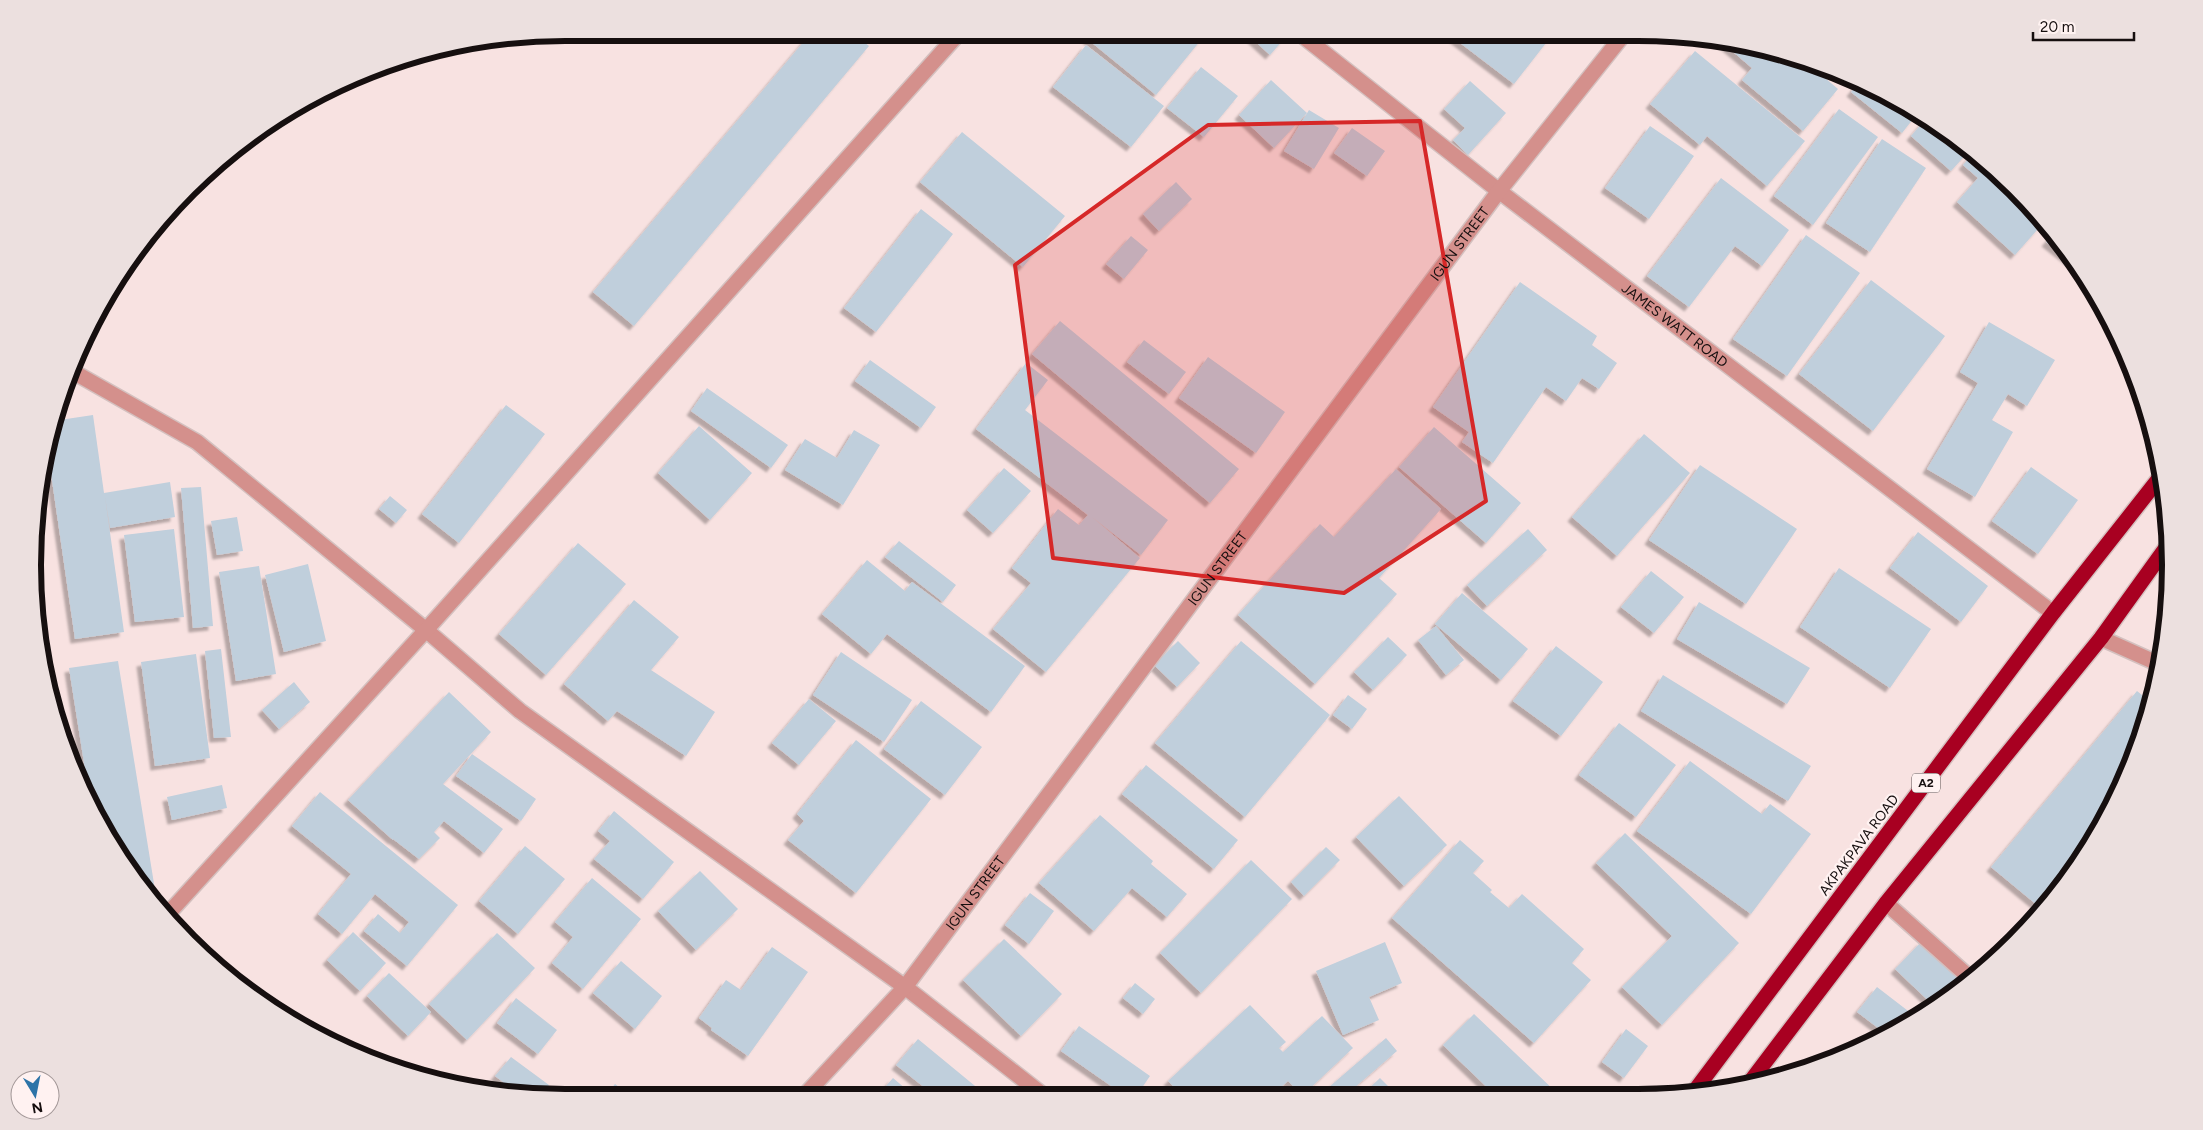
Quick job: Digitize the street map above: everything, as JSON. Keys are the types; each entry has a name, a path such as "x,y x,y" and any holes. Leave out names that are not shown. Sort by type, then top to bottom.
{"highway":[{"name":"AKPAKPAVA ROAD","path":"1699,1085 2053,613 2155,484"},
{"path":"1755,1075 1886,903 2101,638 2162,554"}],"street":[{"path":"171,910 426,630 952,41"},
{"name":"JAMES WATT ROAD","path":"1309,41 1499,191 2053,613"},
{"name":"IGUN STREET","path":"810,1089 905,987 1499,191 1618,41"},
{"path":"78,374 197,442 426,630 520,711 905,987 1035,1089"},
{"path":"2101,638 2153,661"},
{"path":"1886,903 1965,974"}],"highlighted area":[{"path":"1420,121 1486,501 1344,593 1053,558 1015,265 1208,125"}],"building":[{"path":"804,41 863,41 869,46 634,326 593,292"},
{"path":"1090,41 1200,41 1156,95"},
{"path":"1255,41 1282,41 1270,55"},
{"path":"1458,41 1548,41 1514,84"},
{"path":"1086,45 1164,106 1131,147 1053,87"},
{"path":"1730,50 1774,59 1806,69 1821,75 1838,89 1803,131 1742,80 1752,68"},
{"path":"1695,51 1805,141 1767,186 1707,136 1700,145 1650,104"},
{"path":"1201,67 1238,96 1204,137 1167,108"},
{"path":"1271,80 1307,113 1274,148 1239,115"},
{"path":"1470,81 1506,113 1468,155 1453,140 1465,128 1444,109"},
{"path":"1854,88 1870,95 1913,119 1902,133 1851,92"},
{"path":"1839,109 1878,137 1813,225 1774,196"},
{"path":"1309,110 1339,128 1314,169 1284,151"},
{"path":"1921,125 1965,156 1951,171 1911,136"},
{"path":"1650,126 1694,156 1649,219 1605,188"},
{"path":"1352,128 1385,151 1367,176 1334,153"},
{"path":"962,132 1065,216 1023,267 920,182"},
{"path":"1882,139 1926,168 1870,252 1826,223"},
{"path":"1968,159 2008,195 2039,228 2015,255 1957,202 1978,178 1963,165"},
{"path":"1721,178 1789,230 1762,266 1735,246 1689,307 1647,276"},
{"path":"1176,182 1192,199 1159,231 1143,214"},
{"path":"921,209 953,234 876,332 844,308"},
{"path":"1806,235 1860,273 1787,376 1733,339"},
{"path":"1131,236 1148,250 1124,279 1106,264"},
{"path":"2048,239 2057,251 2046,242"},
{"path":"1871,280 1945,336 1873,431 1799,374"},
{"path":"1520,282 1597,336 1592,345 1617,363 1599,389 1582,378 1566,401 1546,387 1493,463 1462,442 1469,432 1433,407"},
{"path":"1060,321 1239,469 1210,503 1032,354"},
{"path":"1989,322 2055,360 2027,406 2008,394 1992,420 2013,432 1975,497 1927,469 1978,383 1960,372"},
{"path":"1144,340 1186,372 1169,394 1127,362"},
{"path":"1208,357 1285,412 1256,453 1179,398"},
{"path":"870,360 936,407 921,428 855,381"},
{"path":"1026,363 1048,380 1025,410 1168,520 1141,555 1092,517 1140,558 1046,672 993,629 1031,583 1012,568 1058,509 1079,525 1088,515 976,429"},
{"path":"707,388 788,445 771,468 691,411"},
{"path":"506,405 545,434 459,543 422,514"},
{"path":"93,415 104,493 170,482 175,517 110,528 105,497 124,632 75,639 50,468 62,420"},
{"path":"699,426 752,473 710,520 658,473"},
{"path":"1434,427 1521,503 1486,543 1399,467"},
{"path":"854,430 880,445 843,505 785,470 805,439 837,458"},
{"path":"1644,434 1690,473 1617,556 1572,517"},
{"path":"1700,465 1797,529 1746,604 1649,540"},
{"path":"2031,467 2078,500 2038,554 1992,521"},
{"path":"1004,468 1031,491 993,533 967,510"},
{"path":"1396,469 1441,509 1379,578 1397,594 1315,684 1238,615 1320,524 1334,537"},
{"path":"201,487 213,626 193,628 181,488"},
{"path":"390,496 407,510 396,523 379,509"},
{"path":"237,517 243,551 217,555 211,521"},
{"path":"174,529 184,617 135,622 124,535"},
{"path":"1528,529 1547,550 1487,606 1467,585"},
{"path":"1918,532 1988,586 1961,622 1890,568"},
{"path":"899,541 956,585 943,602 885,557"},
{"path":"578,543 626,584 546,675 499,634"},
{"path":"867,560 905,591 912,582 1025,666 991,712 887,634 871,654 822,614"},
{"path":"308,564 326,641 284,652 265,575"},
{"path":"259,566 276,674 236,681 219,572"},
{"path":"1839,568 1931,629 1890,688 1800,627"},
{"path":"1651,571 1684,597 1654,633 1621,607"},
{"path":"1462,593 1528,649 1501,680 1435,624"},
{"path":"634,600 679,637 651,670 715,712 686,756 617,711 608,721 564,684"},
{"path":"1699,602 1810,668 1787,704 1677,639"},
{"path":"1436,626 1464,660 1446,675 1418,640"},
{"path":"1388,637 1407,655 1373,690 1354,672"},
{"path":"1178,641 1200,663 1177,687 1154,665"},
{"path":"1241,641 1330,715 1245,817 1155,743"},
{"path":"1556,646 1603,682 1561,736 1513,701"},
{"path":"221,649 231,737 214,738 205,651"},
{"path":"841,652 912,700 884,742 813,695"},
{"path":"196,654 210,758 155,766 141,662"},
{"path":"118,661 155,891 111,827 86,777 69,668"},
{"path":"1663,675 1811,766 1788,801 1641,711"},
{"path":"294,682 310,702 279,729 262,710"},
{"path":"2137,691 2145,697 2134,733 2108,797 2092,827 2073,856 2054,884 2037,905 1991,867"},
{"path":"449,692 491,732 443,784 503,829 484,853 444,821 434,832 440,838 419,859 393,840 348,800"},
{"path":"1348,695 1367,709 1352,729 1333,715"},
{"path":"809,699 836,721 799,765 772,743"},
{"path":"921,701 982,747 945,795 884,749"},
{"path":"1619,723 1676,765 1636,817 1579,775"},
{"path":"856,740 931,799 856,893 788,840 804,821 797,814"},
{"path":"472,754 536,799 521,821 456,776"},
{"path":"1690,761 1762,814 1770,804 1811,834 1751,914 1637,831"},
{"path":"1146,765 1238,840 1214,869 1122,794"},
{"path":"222,785 227,808 172,820 167,797"},
{"path":"320,792 458,905 407,966 364,931 378,914 400,933 409,922 375,894 342,934 318,914 351,874 292,826"},
{"path":"1399,796 1447,845 1404,886 1356,837"},
{"path":"614,811 674,862 643,899 594,859 610,841 598,831"},
{"path":"1100,815 1153,861 1151,864 1187,894 1167,917 1132,888 1094,931 1039,883"},
{"path":"1625,833 1739,943 1662,1025 1622,987 1672,936 1596,863"},
{"path":"1460,840 1484,861 1473,873 1492,890 1490,892 1509,908 1522,894 1584,949 1572,963 1591,980 1534,1043 1392,918"},
{"path":"525,846 565,879 518,934 479,901"},
{"path":"1326,847 1340,860 1304,896 1291,882"},
{"path":"1251,860 1292,899 1201,993 1160,953"},
{"path":"700,871 738,909 696,950 658,911"},
{"path":"592,878 641,919 583,989 552,963 573,937 555,922"},
{"path":"1030,893 1054,911 1029,944 1005,925"},
{"path":"353,932 386,963 360,991 327,960"},
{"path":"497,933 535,968 467,1040 429,1004"},
{"path":"1004,939 1062,994 1021,1036 963,980"},
{"path":"1922,941 1961,977 1928,1001 1895,969"},
{"path":"1385,942 1402,983 1369,997 1379,1020 1343,1035 1316,971"},
{"path":"772,947 808,972 748,1056 711,1030 712,1028 699,1018 726,980 741,990"},
{"path":"621,961 662,996 635,1029 593,993"},
{"path":"389,973 431,1012 408,1036 367,996"},
{"path":"1135,983 1155,999 1143,1014 1123,998"},
{"path":"1877,987 1910,1012 1880,1030 1857,1012"},
{"path":"516,998 557,1030 538,1054 497,1023"},
{"path":"1250,1005 1286,1042 1279,1048 1283,1052 1322,1016 1353,1048 1309,1089 1296,1089 1288,1081 1279,1089 1176,1089 1168,1081"},
{"path":"1474,1014 1553,1089 1489,1089 1443,1045"},
{"path":"1079,1026 1150,1076 1141,1089 1115,1089 1061,1051"},
{"path":"1626,1029 1648,1046 1624,1078 1602,1062"},
{"path":"1386,1038 1397,1051 1353,1089 1327,1089"},
{"path":"918,1039 979,1089 926,1089 896,1065"},
{"path":"511,1057 549,1085 546,1088 507,1085 495,1076"},
{"path":"893,1078 906,1089 883,1089"},
{"path":"1380,1078 1391,1089 1368,1089"},
{"path":"615,1084 622,1089 611,1089"}]}
